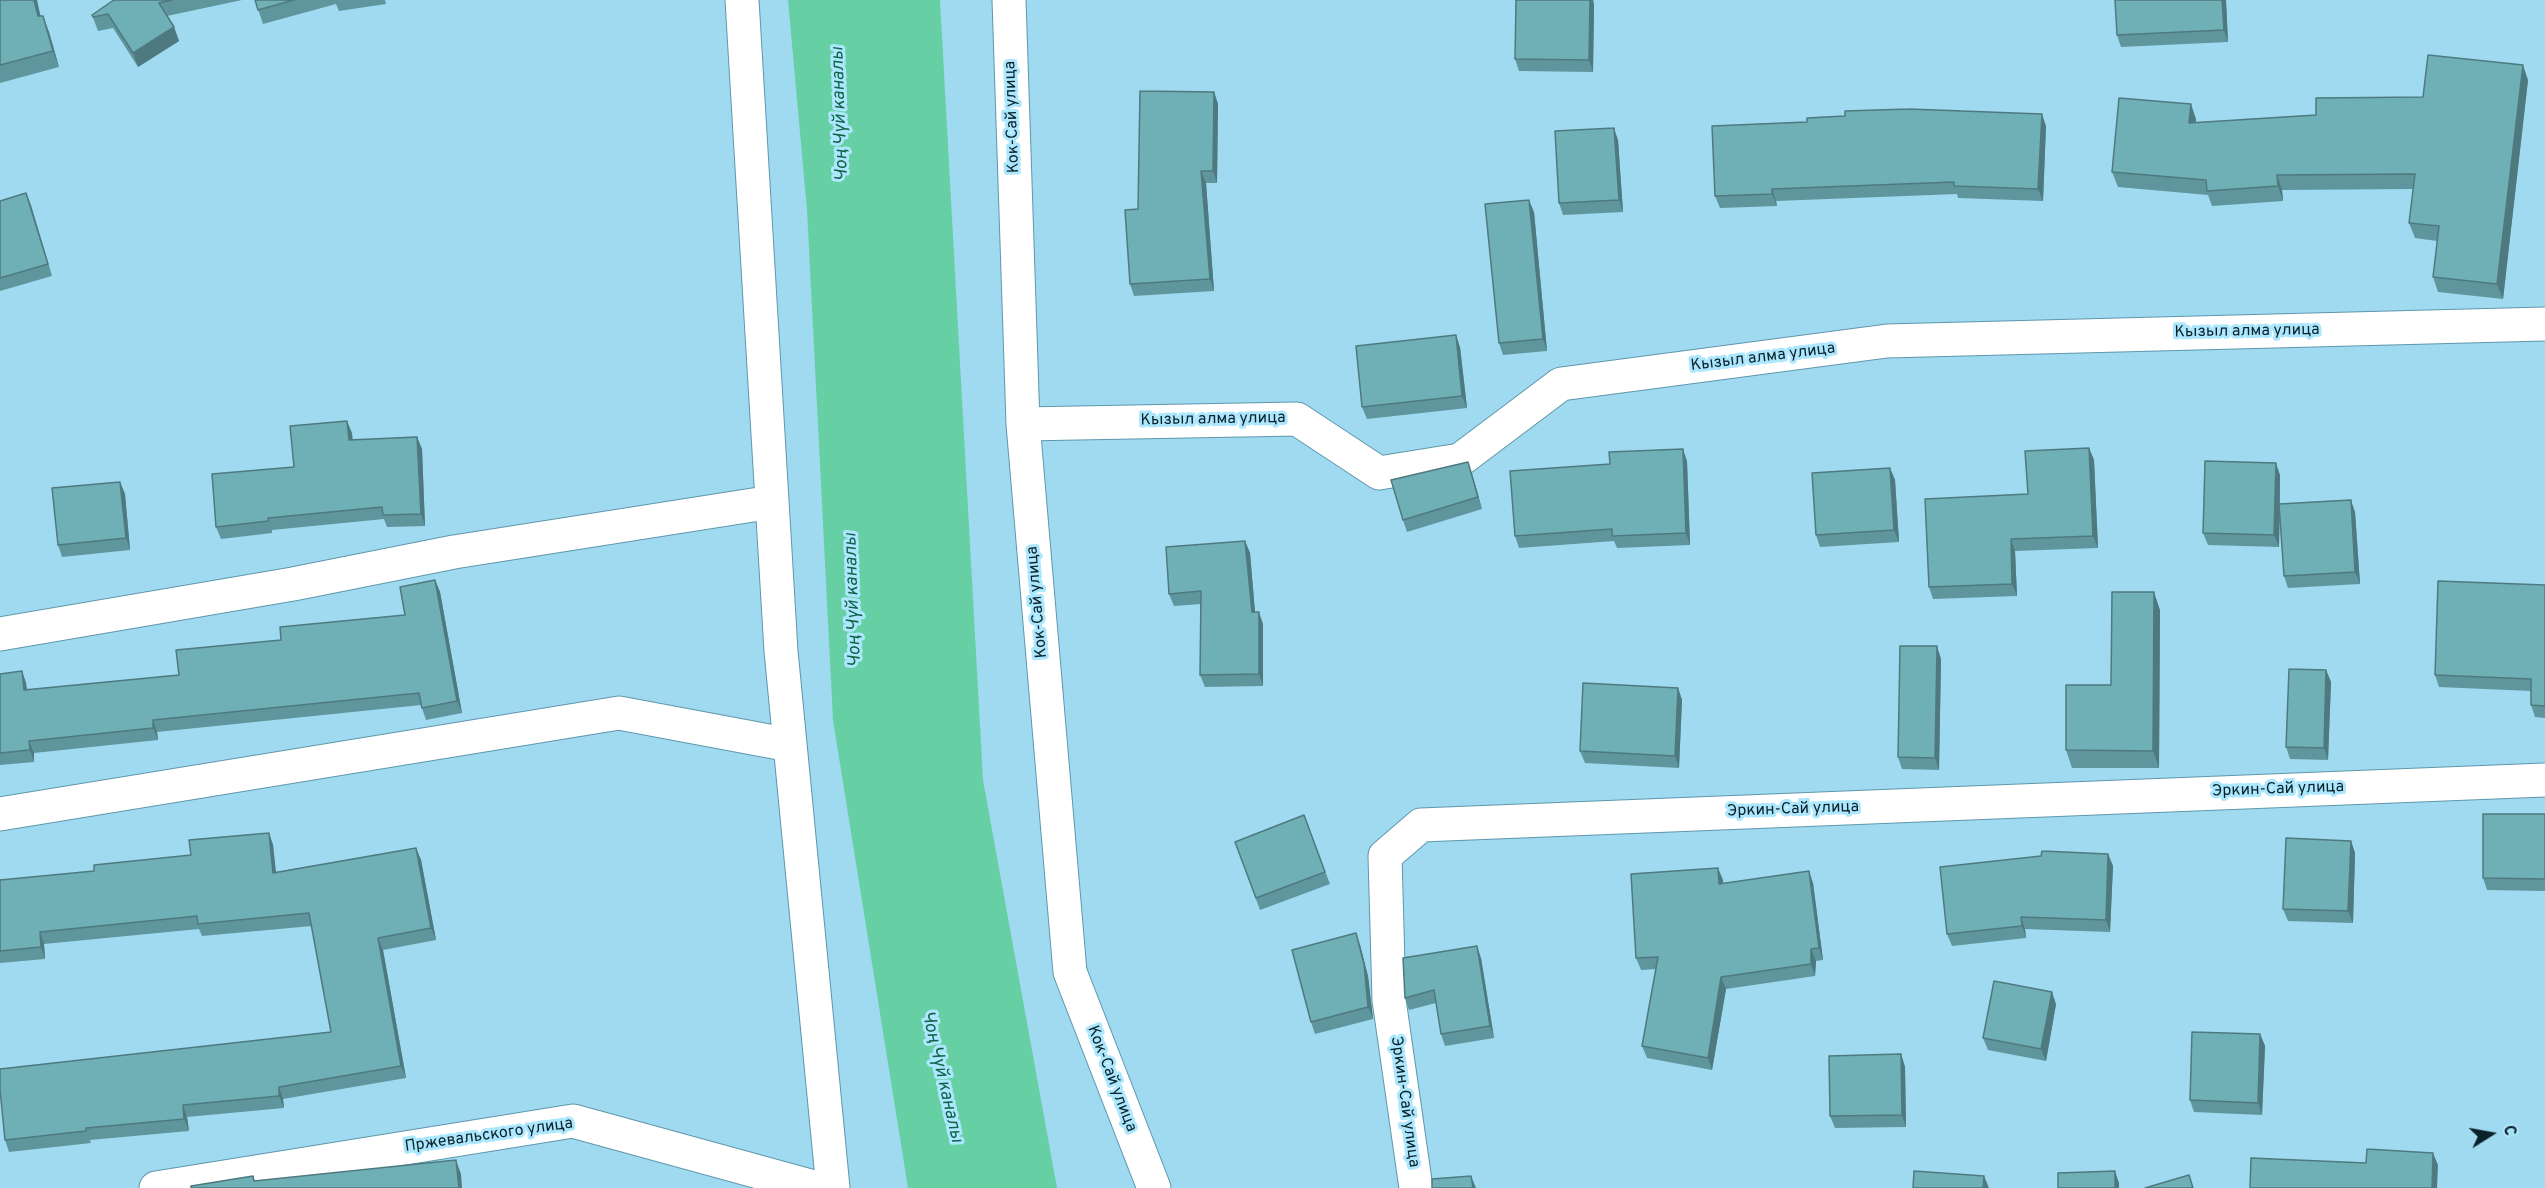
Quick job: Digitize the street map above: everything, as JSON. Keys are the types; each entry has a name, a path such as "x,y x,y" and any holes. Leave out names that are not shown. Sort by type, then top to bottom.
{"street":[{"path":"742,0 772,502 790,745 833,1188"},
{"name":"Кок-Сай улица","path":"1009,0 1023,424 1070,972 1154,1188"},
{"name":"Кызыл алма улица","path":"1023,424 1298,419 1379,473 1460,460 1561,384 1887,341 2545,324"},
{"path":"0,634 293,584 454,552 772,502"},
{"path":"0,814 619,713 790,745"},
{"name":"Эркин-Сай улица","path":"1416,1188 1389,1000 1385,856 1421,825 2545,780"},
{"name":"Пржевальского улица","path":"156,1188 573,1121 817,1188"}],"water":[{"name":"Чоң Чүй каналы","path":"788,0 940,0 983,780 1057,1188 908,1188 833,720 807,210"}],"building":[{"path":"0,0 34,0 38,16 43,16 53,51 0,65"},
{"path":"114,0 172,0 159,3 174,27 133,53 108,14 93,17 92,15"},
{"path":"255,0 294,0 258,10"},
{"path":"1516,0 1590,0 1589,60 1515,59"},
{"path":"2115,0 2222,0 2224,30 2117,35"},
{"path":"2428,55 2523,65 2497,284 2433,277 2439,226 2409,223 2415,174 2277,175 2278,186 2207,191 2206,180 2112,172 2119,98 2191,104 2189,123 2316,115 2316,98 2423,97"},
{"path":"1140,91 1214,92 1213,171 1201,171 1210,279 1130,284 1125,210 1138,209"},
{"path":"1909,109 2042,114 2038,189 1954,186 1954,182 1772,189 1772,194 1715,196 1712,126 1807,122 1807,118 1845,116 1845,111"},
{"path":"1614,128 1619,200 1559,203 1555,131"},
{"path":"26,193 48,264 0,278 0,201"},
{"path":"1529,200 1543,339 1499,343 1485,204"},
{"path":"1456,335 1462,396 1362,407 1356,346"},
{"path":"347,421 349,440 417,437 421,514 383,515 382,507 268,518 268,521 216,527 212,474 294,467 290,426"},
{"path":"2089,448 2093,536 2011,539 2012,584 1929,587 1925,499 2028,494 2025,451"},
{"path":"1683,449 1686,533 1612,536 1612,529 1515,536 1510,471 1610,464 1609,452"},
{"path":"2205,461 2276,463 2274,535 2203,533"},
{"path":"1468,462 1478,497 1403,520 1391,480"},
{"path":"1890,468 1894,530 1816,535 1812,473"},
{"path":"120,482 126,538 58,545 52,488"},
{"path":"2351,500 2355,572 2284,576 2279,504"},
{"path":"1245,541 1252,612 1259,612 1259,674 1200,675 1201,591 1169,594 1166,547"},
{"path":"435,580 457,701 422,708 419,693 153,720 153,728 29,741 30,750 0,753 0,674 22,671 24,690 179,675 176,650 281,640 280,627 405,615 400,587"},
{"path":"2438,581 2545,585 2545,706 2531,705 2531,679 2435,675"},
{"path":"2112,592 2154,592 2153,751 2066,750 2066,685 2111,685"},
{"path":"1900,646 1937,646 1935,758 1898,757"},
{"path":"2289,669 2326,670 2324,748 2286,747"},
{"path":"1583,683 1678,688 1675,756 1580,751"},
{"path":"2483,814 2545,814 2545,879 2483,878"},
{"path":"1304,815 1325,872 1256,898 1235,842"},
{"path":"269,833 273,873 416,848 431,928 378,938 401,1066 279,1087 279,1096 183,1105 184,1119 86,1128 86,1131 5,1140 0,1069 331,1032 309,913 198,924 197,916 40,932 41,947 0,951 0,880 94,871 94,865 191,855 189,840"},
{"path":"2286,838 2351,841 2348,911 2283,909"},
{"path":"2042,851 2108,854 2106,920 2021,917 2022,926 1947,934 1940,867 2041,856"},
{"path":"1718,868 1719,884 1809,871 1819,948 1811,949 1811,964 1721,977 1708,1058 1642,1046 1658,957 1636,958 1631,874"},
{"path":"1356,933 1364,964 1368,1007 1311,1022 1292,950"},
{"path":"1477,946 1490,1026 1441,1034 1434,990 1405,998 1403,958"},
{"path":"1994,981 2052,992 2041,1049 1983,1038"},
{"path":"2192,1032 2260,1034 2258,1103 2190,1100"},
{"path":"1901,1054 1902,1115 1830,1116 1829,1056"},
{"path":"2367,1149 2433,1153 2432,1188 2250,1188 2251,1158 2366,1163"},
{"path":"456,1160 459,1188 191,1188 191,1186 253,1176 254,1181"},
{"path":"1914,1171 1984,1176 1983,1188 1913,1188"},
{"path":"2115,1171 2115,1188 2058,1188 2058,1173"},
{"path":"2189,1175 2193,1188 2145,1188"},
{"path":"1471,1176 1473,1188 1432,1188 1432,1179"}]}
